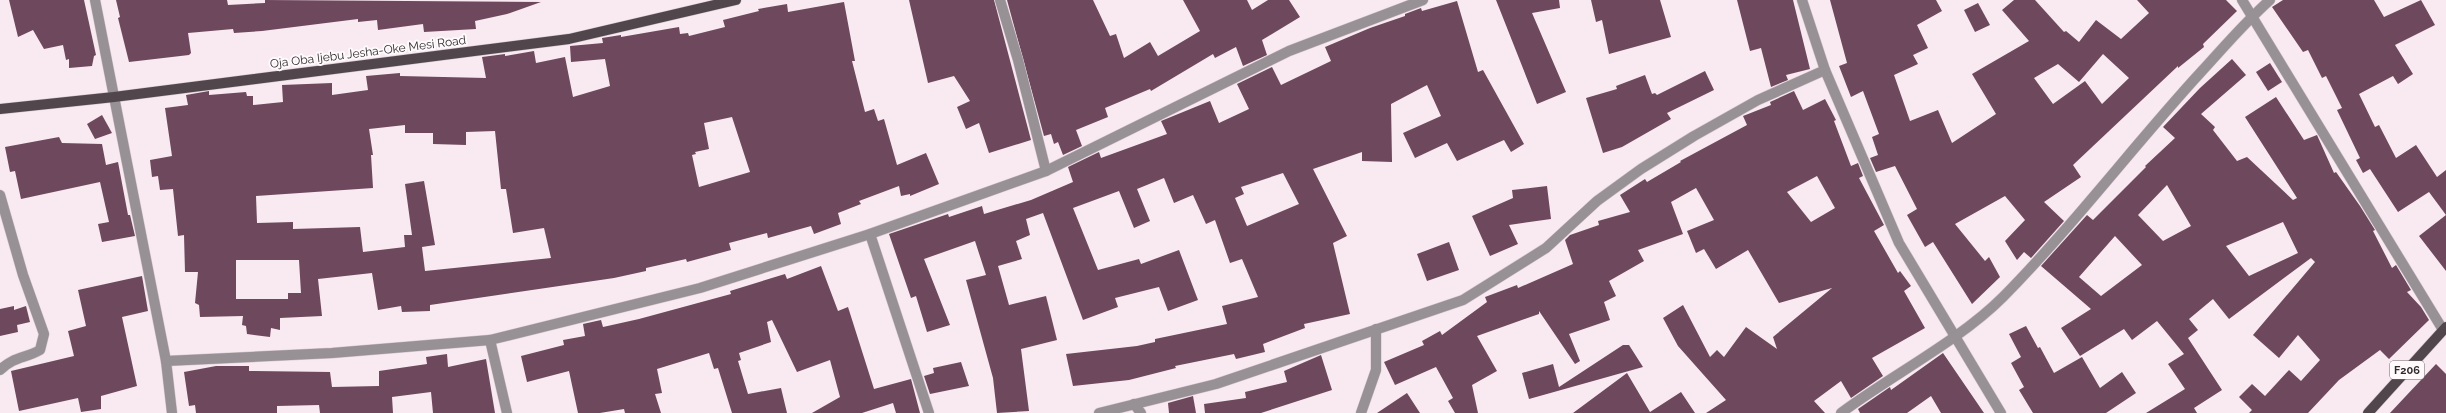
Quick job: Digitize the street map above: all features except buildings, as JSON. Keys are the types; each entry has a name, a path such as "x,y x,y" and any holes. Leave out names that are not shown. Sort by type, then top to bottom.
{"main road":[{"name":"Oja Oba Ijebu Jesha-Oke Mesi Road","path":"0,109 114,97 569,39 736,0"},
{"name":"F206","path":"2368,413 2445,329"}],"street":[{"path":"95,0 166,361 172,413"},
{"path":"1000,0 1018,60 1046,171"},
{"path":"166,361 332,353 490,340 700,288 870,234 1046,171 1289,51 1423,0"},
{"path":"1802,0 1825,70 1899,243 1953,336 2001,413"},
{"path":"2242,0 2251,17 2445,329"},
{"path":"1841,413 1981,317 2002,297 2076,218 2158,119 2251,17 2270,0"},
{"path":"1099,413 1216,384 1463,300 1546,248 1597,201 1641,169 1694,136 1758,100 1825,70"},
{"path":"0,196 23,275 44,334 40,350 30,356 11,360 0,370"},
{"path":"870,234 929,413"},
{"path":"1361,413 1376,370 1376,329"},
{"path":"490,340 507,413"},
{"path":"1134,404 1141,413"}]}
